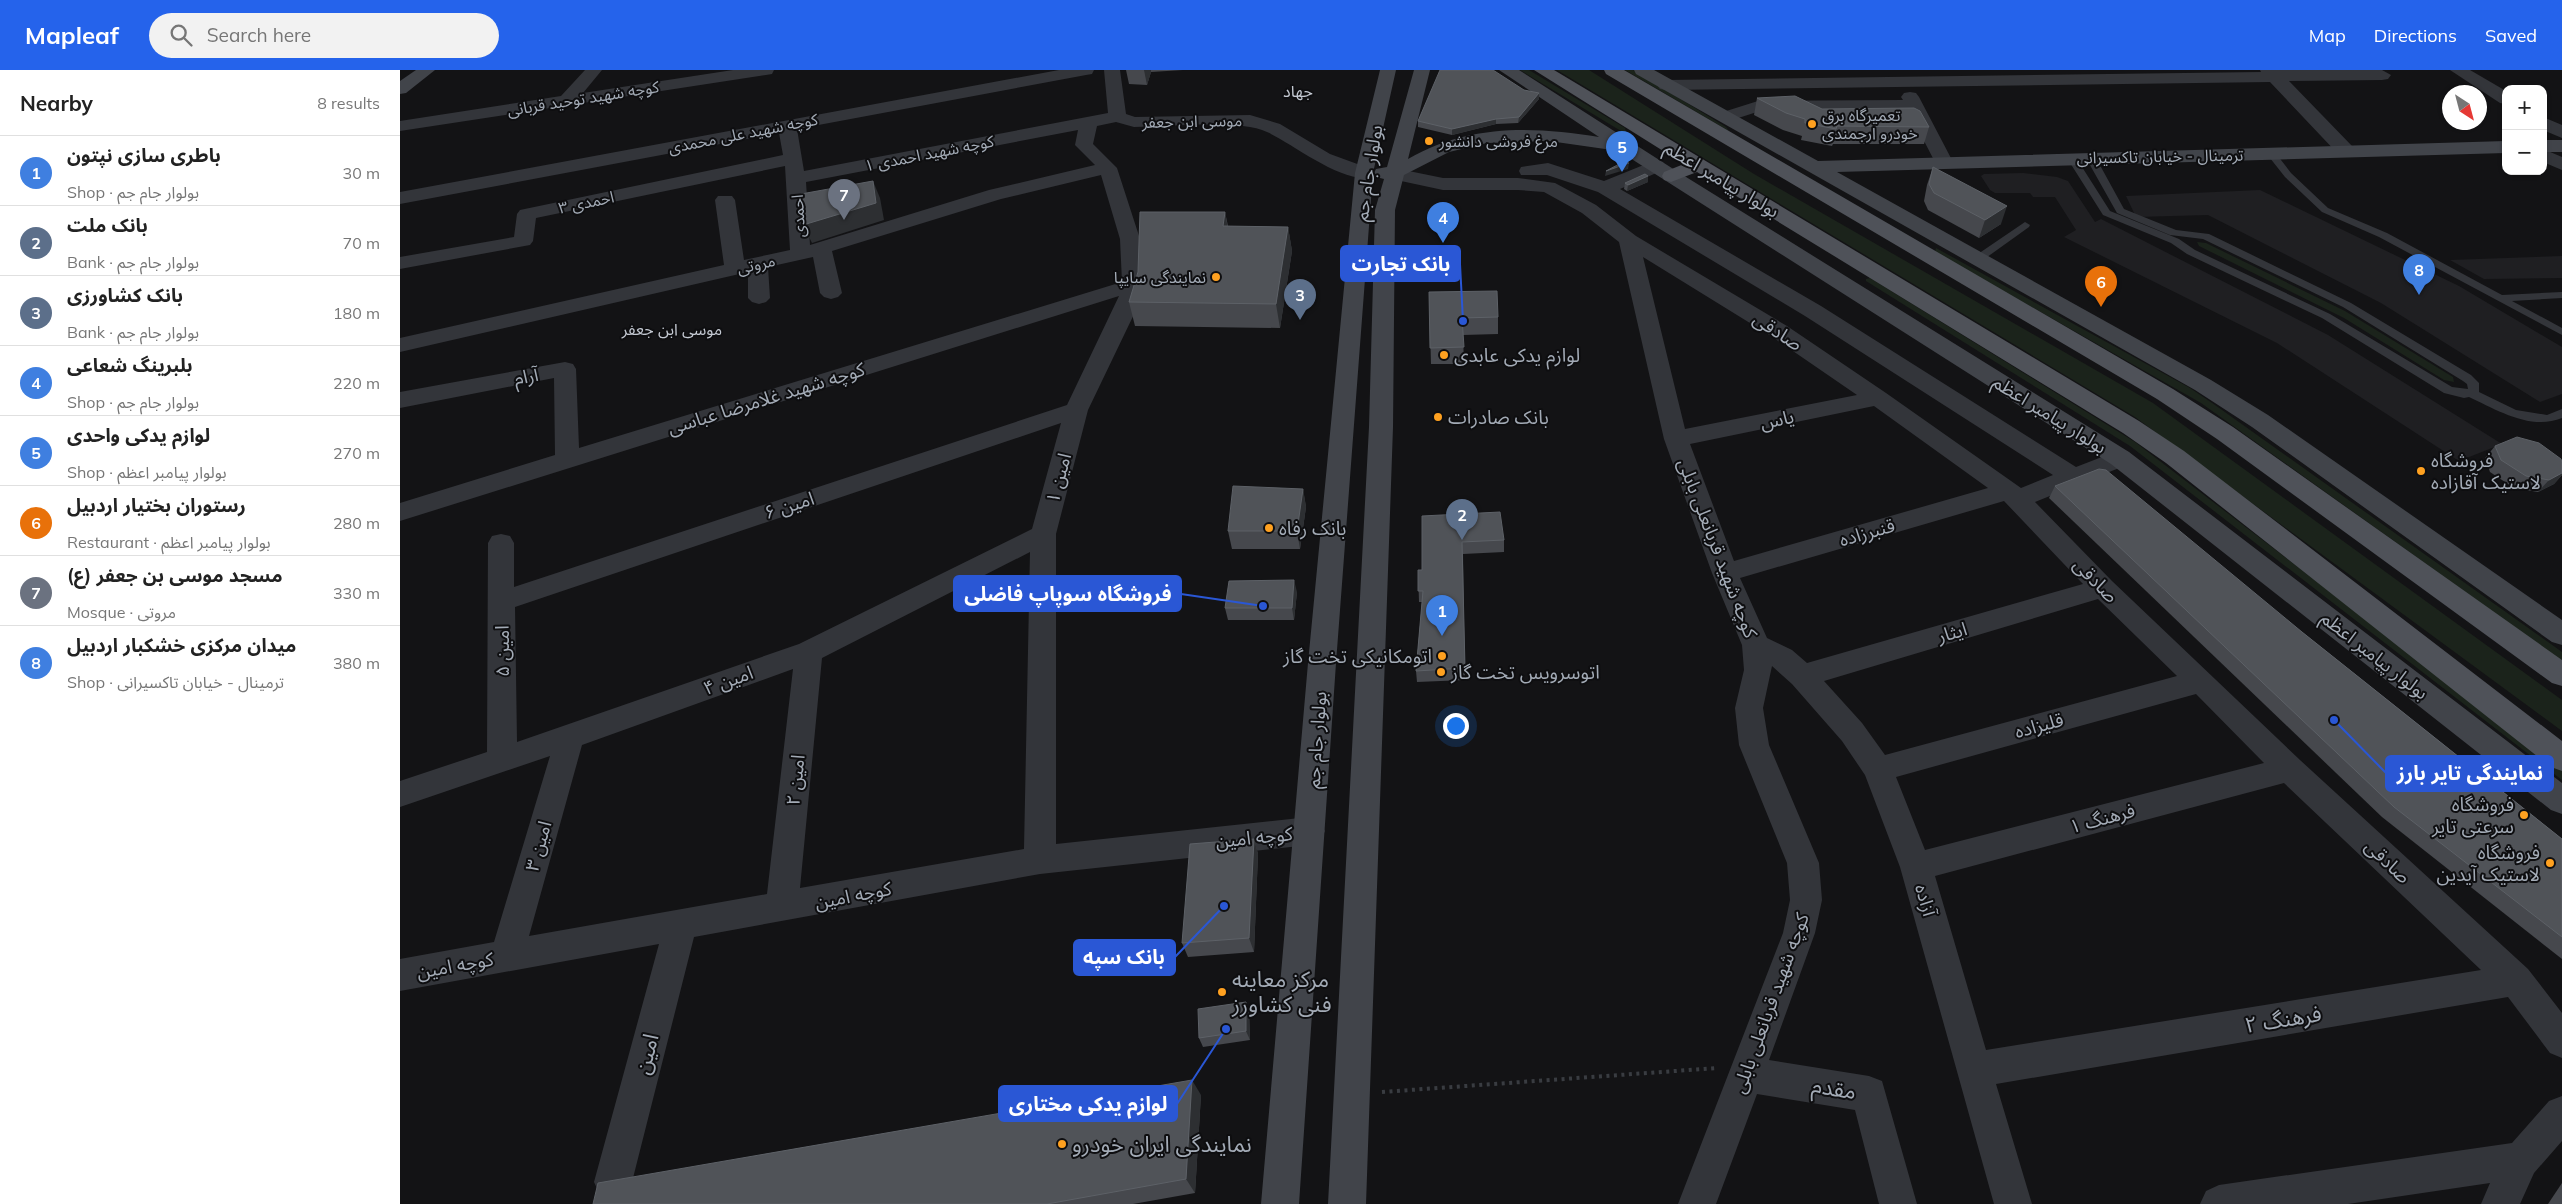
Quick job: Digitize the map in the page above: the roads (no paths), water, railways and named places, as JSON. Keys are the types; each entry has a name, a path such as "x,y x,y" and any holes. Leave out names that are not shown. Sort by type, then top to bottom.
{"main road":[{"path":"400,89 427,70"},
{"name":"بولوار پیامبر اعظم","path":"1507,70 1663,171 2120,458 2562,801"},
{"name":"بولوار پیامبر اعظم","path":"1542,70 2131,427 2175,457 2562,758"},
{"name":"بولوار پیامبر اعظم","path":"1612,70 2165,394 2225,433 2562,675"},
{"path":"1642,70 2195,380 2260,421 2562,634"},
{"path":"1386,80 1419,81"},
{"name":"بولوار جام جم","path":"1280,1204 1364,173 1386,80"},
{"name":"بولوار جام جم","path":"1347,1204 1381,427 1384,332 1384,210 1419,81"},
{"path":"1364,173 1394,174 1433,151 1490,135 1515,133 1546,134 1629,149"},
{"path":"2547,146 2562,146"},
{"name":"ترمینال - خیابان تاکسیرانی","path":"1814,167 2072,158 2502,147"},
{"path":"1663,171 1699,165"},
{"path":"1350,330 1384,332"},
{"path":"1344,426 1381,427"}],"street":[{"path":"566,101 594,70"},
{"name":"کوچه شهید توحید قربانی","path":"400,126 766,70"},
{"name":"کوچه شهید علی محمدی","path":"400,198 787,124 1086,70"},
{"name":"موسی ابن جعفر","path":"1112,70 1117,117 1134,122 1250,120 1274,128 1323,158 1364,173"},
{"path":"2458,70 2502,97"},
{"path":"1666,85 1902,82 2272,73 2382,75"},
{"path":"2272,73 2346,151"},
{"path":"1902,82 1944,162"},
{"path":"1726,117 1758,106 1914,105"},
{"name":"کوچه شهید احمدی ۱","path":"796,178 1117,117"},
{"name":"امین ۱","path":"1040,860 1043,534 1076,410 1126,308 1133,285 1130,239 1108,168 1084,144 1089,122"},
{"path":"787,124 796,178"},
{"path":"2547,124 2562,133"},
{"path":"2547,157 2562,164"},
{"name":"احمدی ۳","path":"400,263 523,241 527,214 792,159"},
{"name":"مروتی","path":"400,345 800,254 996,194 1108,168"},
{"path":"1486,184 1521,171 1548,169 1605,188 1813,311 2074,477"},
{"path":"1605,188 1663,171"},
{"path":"1394,174 1444,184 1548,187 1589,210 1629,240"},
{"name":"احمدی","path":"796,178 800,254"},
{"path":"725,200 735,268"},
{"name":"صادقی","path":"1629,240 1779,331 2017,494 2103,588 2201,680 2289,769 2516,980"},
{"name":"کوچه شهید قربانعلی بابلی","path":"1629,240 1676,440 1725,573 1756,645 1758,670 1749,708 1754,745 1803,864 1806,900 1799,932 1697,1204"},
{"path":"820,248 831,293"},
{"path":"758,264 760,298"},
{"name":"کوچه شهید غلامرضا عباسی","path":"400,512 1133,285"},
{"name":"آرام","path":"400,400 564,369 568,459"},
{"name":"یاس","path":"1676,440 1878,398"},
{"name":"امین ۶","path":"502,601 1076,410"},
{"name":"قنبرزاده","path":"1725,573 2017,494 2074,477 2120,458"},
{"name":"امین ۴","path":"400,794 570,737 809,652 1043,534"},
{"name":"امین ۵","path":"501,543 502,759"},
{"name":"ایثار","path":"1802,676 2103,588"},
{"name":"آزاده","path":"1756,645 1782,658 1802,676 1852,732 1878,768 1916,867 2013,1204"},
{"name":"امین ۲","path":"782,908 809,652"},
{"name":"قلیزاده","path":"1878,768 2201,680"},
{"name":"امین ۳","path":"507,956 570,737"},
{"name":"فرهنگ ۱","path":"1916,867 2289,769"},
{"name":"کوچه امین","path":"400,975 782,908 1040,860 1309,831"},
{"name":"امین","path":"614,1182 680,926"},
{"path":"2516,980 2562,1041"},
{"name":"فرهنگ ۲","path":"1975,1070 2516,980"},
{"name":"مقدم","path":"1746,1070 1868,1094 1898,1204"},
{"path":"2500,1204 2521,1160 2562,1114"},
{"path":"2219,1204 2521,1160"}],"lane":[{"path":"2271,153 2288,175 2325,210 2383,235 2562,332"},
{"path":"2072,158 2106,213 2175,241 2191,252 2326,316 2448,390 2464,394 2471,393 2513,413 2548,419 2562,412"},
{"path":"2091,158 2120,211 2174,233 2204,236 2346,305 2468,378 2475,388 2471,393"},
{"path":"1978,258 2025,225"},
{"path":"2502,298 2562,295"}],"place":[{"name":"تعمیرگاه برق خودرو ارجمندی","path":"1812,124"},
{"name":"مرغ فروشی دانشور","path":"1429,141"},
{"name":"لوازم یدکی واحدی","path":"1622,172"},
{"name":"مسجد موسی بن جعفر (ع)","path":"844,220"},
{"name":"بلبرینگ شعاعی","path":"1443,243"},
{"name":"نمایندگی سایپا","path":"1216,277"},
{"name":"میدان مرکزی خشکبار اردبیل","path":"2419,295"},
{"name":"رستوران بختیار اردبیل","path":"2101,307"},
{"name":"بانک کشاورزی","path":"1300,320"},
{"name":"بانک تجارت","path":"1463,321"},
{"name":"لوازم یدکی عابدی","path":"1444,355"},
{"name":"بانک صادرات","path":"1438,417"},
{"name":"فروشگاه لاستیک آقازاده","path":"2421,471"},
{"name":"بانک رفاه","path":"1269,528"},
{"name":"بانک ملت","path":"1462,540"},
{"name":"فروشگاه سوپاپ فاضلی","path":"1263,606"},
{"name":"باطری سازی نپتون","path":"1442,636"},
{"name":"اتومکانیکی تخت گاز","path":"1442,656"},
{"name":"اتوسرویس تخت گاز","path":"1441,672"},
{"name":"نمایندگی تایر بارز","path":"2334,720"},
{"name":"فروشگاه سرعتی تایر","path":"2524,815"},
{"name":"فروشگاه لاستیک آیدین","path":"2550,863"},
{"name":"بانک سپه","path":"1224,906"},
{"name":"مرکز معاینه فنی کشاورز","path":"1222,992"},
{"name":"لوازم یدکی مختاری","path":"1226,1029"},
{"name":"نمایندگی ایران خودرو","path":"1062,1144"}],"district":[{"name":"جهاد","path":"1298,91"},
{"name":"موسی ابن جعفر","path":"672,329"}]}
